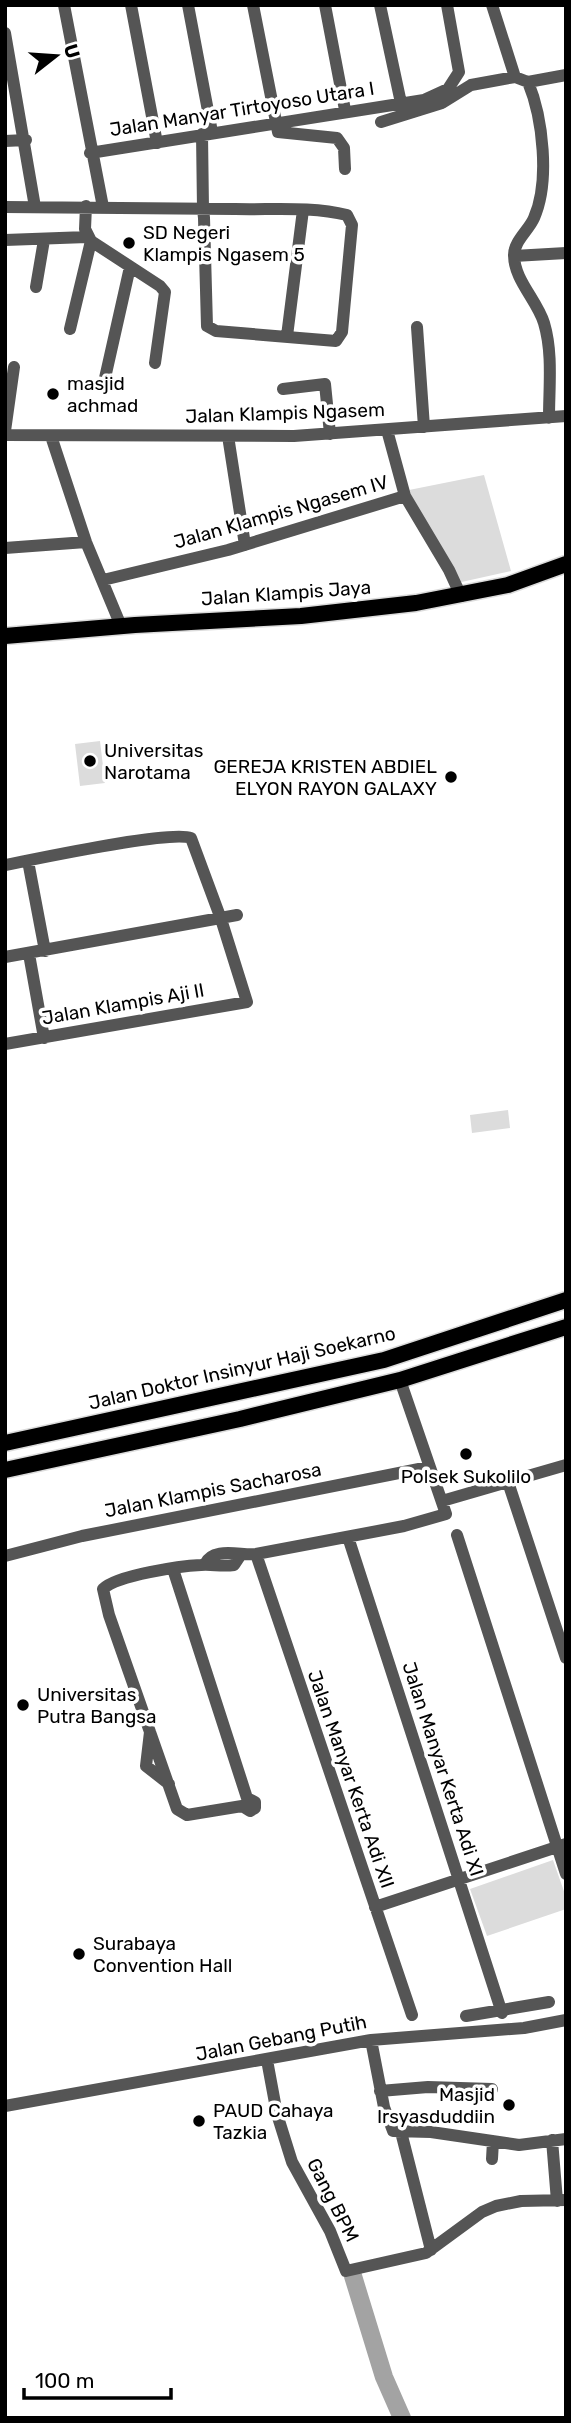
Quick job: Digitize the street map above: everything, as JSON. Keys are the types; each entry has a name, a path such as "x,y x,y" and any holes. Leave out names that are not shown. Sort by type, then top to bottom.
{"main road":[{"name":"Jalan Klampis Jaya","path":"5,636 121,626 301,616 461,596 508,585 566,565"},
{"name":"Jalan Doktor Insinyur Haji Soekarno","path":"5,1443 384,1360 566,1300"},
{"path":"5,1470 240,1419 400,1380 566,1327"},
{"path":"258,1388 253,1399 257,1410 264,1413"},
{"path":"235,1394 241,1406 240,1419"}],"street":[{"path":"64,5 90,153 103,207"},
{"path":"131,5 157,143"},
{"path":"5,207 83,206 103,207 203,208 303,210 346,215 352,225 340,338 330,342 216,331 207,326 203,208 207,133 188,5"},
{"path":"253,5 275,124 281,134 337,138 344,148 345,169"},
{"path":"325,5 345,110"},
{"name":"Jalan Manyar Tirtoyoso Utara I","path":"380,5 401,103"},
{"name":"Jalan Manyar Tirtoyoso Utara I","path":"90,153 401,103 436,95 456,82 459,72 447,5"},
{"path":"492,5 515,77"},
{"path":"5,33 26,140 35,207"},
{"path":"381,122 442,103 471,85 515,77 528,82 566,75"},
{"path":"528,82 541,130 544,155 536,214 517,245 514,256 522,279 539,309 548,338 549,418"},
{"path":"5,141 26,140"},
{"path":"70,329 89,239 83,206"},
{"path":"287,336 303,210"},
{"path":"5,240 89,239 164,292 155,363"},
{"path":"36,287 44,240"},
{"path":"514,256 566,253"},
{"path":"105,378 130,267"},
{"path":"417,327 424,427"},
{"path":"5,433 14,367"},
{"path":"284,389 325,384 330,434"},
{"name":"Jalan Klampis Ngasem","path":"5,433 51,436 330,434 566,416"},
{"name":"Jalan Klampis Ngasem IV","path":"103,580 245,545 405,496 387,430"},
{"path":"51,436 86,542 121,626"},
{"path":"228,436 245,545"},
{"path":"405,496 449,570 461,596"},
{"path":"5,548 86,542"},
{"path":"5,865 187,836 194,842 221,919"},
{"path":"28,861 45,951"},
{"path":"5,957 237,915"},
{"name":"Jalan Klampis Aji II","path":"5,1044 247,1002 221,919"},
{"path":"29,954 44,1038"},
{"path":"173,1569 244,1802 183,1815 177,1809 109,1615 103,1588 114,1581 173,1569 205,1564 213,1556 233,1553 240,1556 256,1555 443,1516 446,1511 400,1380"},
{"path":"442,1501 566,1465"},
{"name":"Jalan Klampis Sacharosa","path":"5,1556 82,1536 429,1467"},
{"path":"508,1482 566,1658"},
{"path":"457,1535 561,1846 566,1874"},
{"name":"Jalan Manyar Kerta Adi XI","path":"348,1537 502,2013"},
{"name":"Jalan Manyar Kerta Adi XII","path":"256,1555 412,2015"},
{"path":"375,1908 561,1846"},
{"path":"466,2016 502,2013 549,2002"},
{"name":"Jalan Gebang Putih","path":"5,2106 371,2040 524,2028 566,2020"},
{"path":"371,2040 389,2127 401,2132 431,2132 519,2145 566,2140"},
{"name":"Gang BPM","path":"267,2060 275,2109 289,2154 330,2231 345,2269 349,2271 431,2250"},
{"path":"380,2091 428,2087 492,2089"},
{"path":"401,2132 431,2250 482,2212 496,2206 562,2200 552,2140"},
{"path":"492,2159 494,2141"}],"shaded area":[{"path":"484,475 511,571 457,583 414,515 409,490"},
{"path":"100,741 105,783 80,786 75,744"},
{"path":"508,1110 510,1128 472,1133 470,1115"},
{"path":"553,1860 566,1897 566,1909 487,1936 470,1889"}],"waterway":[{"path":"353,2276 384,2377 402,2418"}],"place":[{"name":"SD Negeri Klampis Ngasem 5","path":"129,243"},
{"name":"masjid achmad","path":"53,394"},
{"name":"Universitas Narotama","path":"90,761"},
{"name":"GEREJA KRISTEN ABDIEL ELYON RAYON GALAXY","path":"451,777"},
{"name":"Polsek Sukolilo","path":"466,1454"},
{"name":"Universitas Putra Bangsa","path":"23,1705"},
{"name":"Surabaya Convention Hall","path":"79,1954"},
{"name":"Masjid Irsyasduddiin","path":"509,2105"},
{"name":"PAUD Cahaya Tazkia","path":"199,2121"}]}
